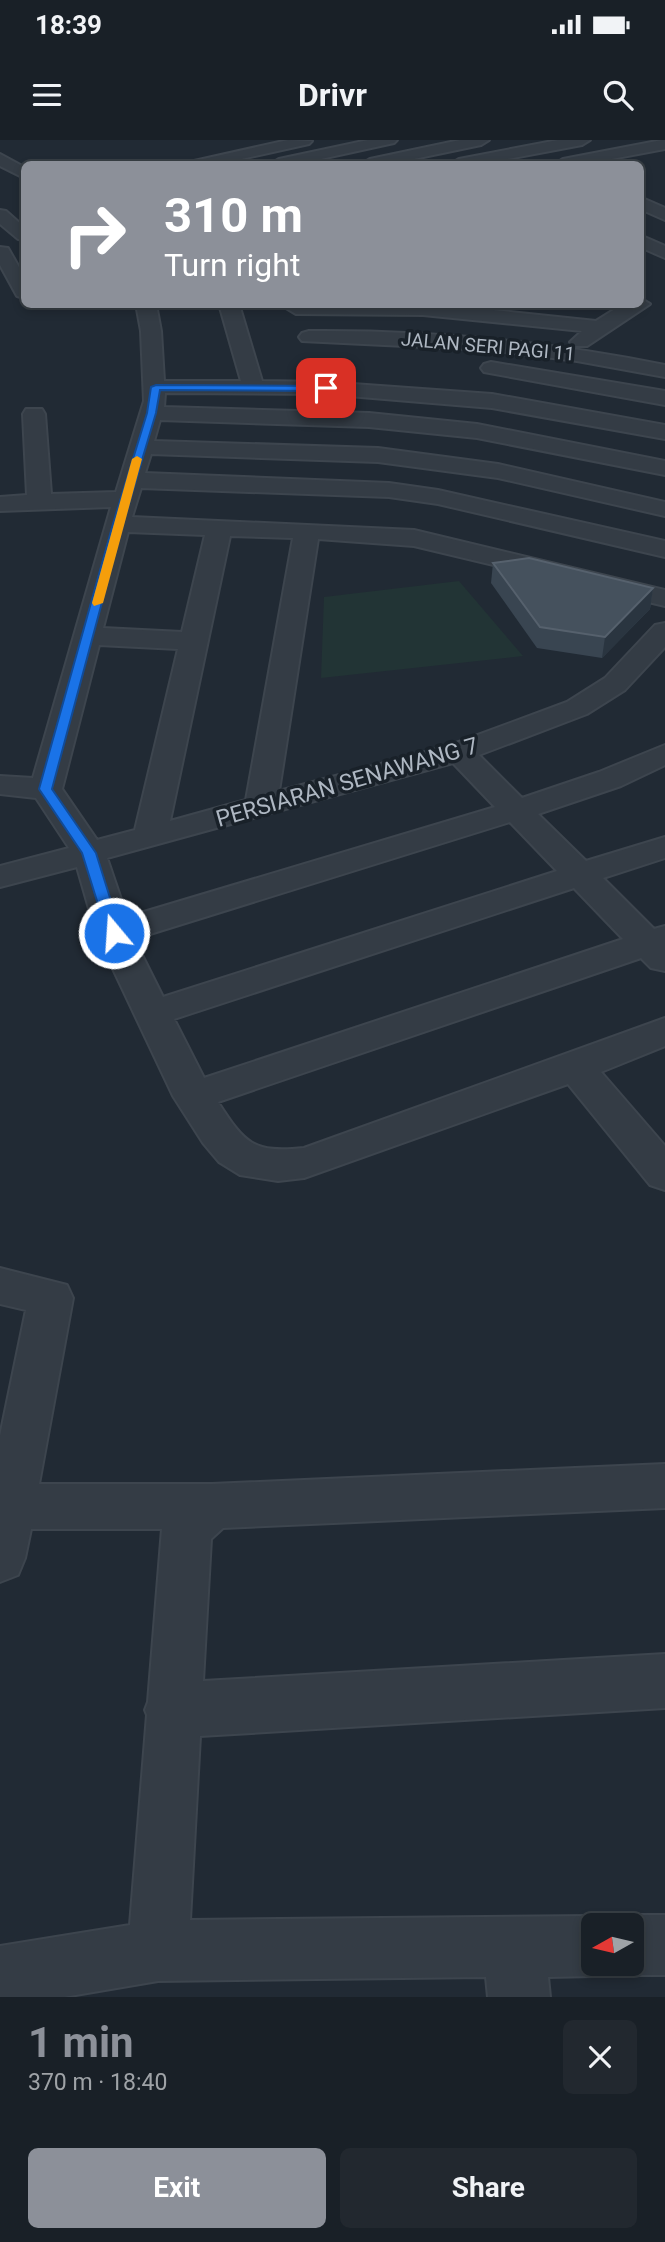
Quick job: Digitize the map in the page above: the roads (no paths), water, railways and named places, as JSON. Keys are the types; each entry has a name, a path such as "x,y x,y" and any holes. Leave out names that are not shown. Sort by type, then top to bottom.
{"street":[{"path":"216,145 236,160 310,140"},
{"path":"293,161 389,140"},
{"path":"382,161 455,142 481,140"},
{"path":"473,161 582,140"},
{"path":"455,142 501,161"},
{"path":"580,161 661,148"},
{"path":"604,156 615,161"},
{"path":"644,204 665,215"},
{"path":"0,215 21,232"},
{"path":"644,242 665,253"},
{"path":"21,248 1,252 21,287"},
{"path":"147,308 151,331 154,400 46,789 193,1096 217,1133 233,1151 254,1164 278,1166 304,1163 575,1067 665,1031"},
{"path":"230,308 253,386"},
{"path":"297,308 320,372"},
{"path":"381,308 423,309 599,327"},
{"path":"570,352 599,327 634,308"},
{"name":"JALAN SERI PAGI 11","path":"309,337 413,338 570,352 665,371"},
{"path":"634,365 655,347"},
{"path":"469,367 496,369 665,398"},
{"path":"154,400 253,386 320,372 655,430 665,409"},
{"path":"154,400 477,431 665,468"},
{"path":"414,538 492,401"},
{"path":"34,414 39,502"},
{"path":"141,447 378,456 456,465 498,471 665,509"},
{"path":"0,505 390,490 438,497 665,549"},
{"path":"125,501 219,527 414,538 665,598"},
{"path":"150,836 219,527"},
{"path":"261,807 307,531"},
{"name":"PERSIARAN SENAWANG 7","path":"0,877 459,752 577,708 615,684 665,631"},
{"path":"89,636 195,641"},
{"path":"193,1096 659,948 581,875 459,752"},
{"path":"114,933 517,810 610,779 665,754"},
{"path":"0,785 46,789"},
{"path":"153,1013 665,847"},
{"path":"0,852 76,856"},
{"path":"575,1067 665,1174"},
{"path":"0,1286 51,1298 0,1558"},
{"path":"10,1507 212,1506 665,1486"},
{"path":"158,1951 172,1710 187,1529 212,1506"},
{"path":"172,1710 665,1681"},
{"path":"644,1945 665,1945"},
{"path":"0,1977 158,1951 517,1972 581,1950"}]}
